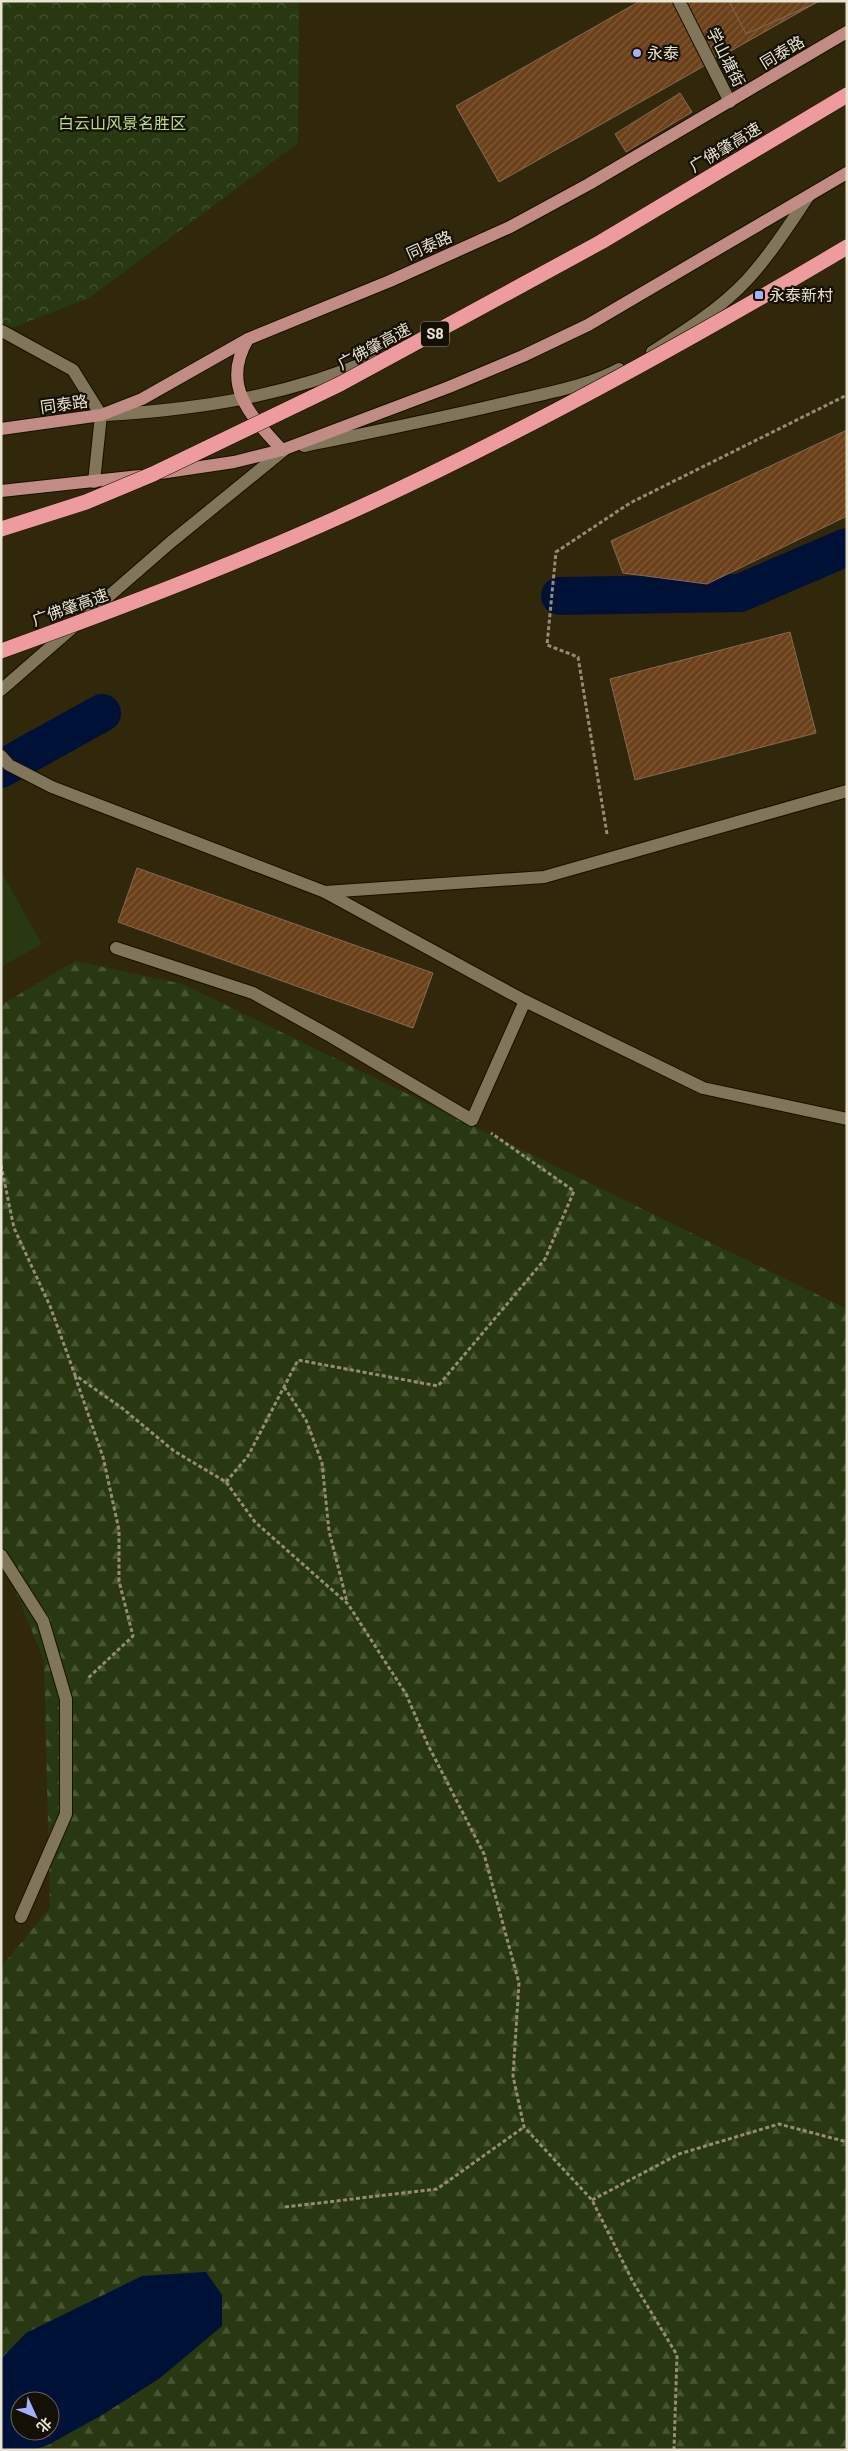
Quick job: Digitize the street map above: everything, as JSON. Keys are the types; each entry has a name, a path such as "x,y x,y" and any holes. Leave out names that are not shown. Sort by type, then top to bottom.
{"highway":[{"name":"广佛肇高速","path":"1,529 86,502 144,478 340,384 600,242 847,93"},
{"name":"广佛肇高速","path":"1,651 157,594 340,517 536,421 719,323 847,247"}],"main road":[{"name":"同泰路","path":"1,429 101,415 142,399 248,339 390,281 510,227 730,102 847,32"},
{"path":"1,491 94,482 216,465 282,450 449,387 523,356 588,325 847,173"},
{"path":"248,339 237,359 239,389 254,420 282,450"}],"street":[{"name":"学山塘街","path":"679,1 730,102"},
{"path":"101,415 193,408 244,400 296,387 348,370 450,325 518,289 847,93"},
{"path":"1,690 122,583 282,450 450,416 564,389 607,376 653,351 714,311 748,279 808,197"},
{"path":"2,331 73,370 101,415 94,482"},
{"path":"5,760 52,787 325,892 524,1001 703,1088 847,1119"},
{"path":"325,892 544,877 847,791"},
{"path":"116,948 253,993 472,1120 524,1001"},
{"path":"1,1555 43,1621 66,1698 66,1814 21,1917"}],"path":[{"path":"611,858 578,657 547,645 556,552 630,503 847,395"},
{"path":"226,1482 248,1456 298,1360 438,1386 545,1259 574,1191 472,1120"},
{"path":"1,1165 14,1228 50,1306 102,1457 119,1530 119,1581 133,1636 66,1698"},
{"path":"75,1375 122,1408 174,1451 226,1482 255,1522 348,1604 406,1694 428,1745 484,1854 519,1983 513,2076 524,2127 592,2200 633,2282 677,2355 674,2450"},
{"path":"284,1387 306,1420 322,1463 329,1531 348,1604"},
{"path":"592,2200 679,2154 779,2124 847,2142"},
{"path":"285,2207 438,2189 524,2127"}],"green space":[{"name":"白云山风景名胜区","path":"1,1 299,1 298,143 89,298 1,332"},
{"path":"1,871 42,944 1,967"},
{"path":"75,961 183,984 847,1309 847,2450 1,2450 1,1967 50,1908 44,1661 1,1555 1,1005"}],"water":[{"path":"206,2272 222,2295 222,2326 160,2378 102,2415 60,2438 60,2391 10,2391 10,2441 55,2441 33,2450 1,2450 1,2359 26,2333 142,2276"}],"building":[{"name":"永泰","path":"640,1 819,1 499,182 456,106"},
{"path":"729,1 820,1 746,34"},
{"path":"680,93 692,112 626,152 615,134"},
{"path":"847,430 847,516 707,584 623,573 611,541"},
{"path":"790,632 816,733 635,780 610,679"},
{"path":"137,868 433,973 413,1028 118,922"}],"waterway":[{"path":"560,596 740,593 847,547"},
{"path":"1,769 102,713"}],"place":[{"name":"永泰","path":"637,53"},
{"name":"永泰新村","path":"759,295"}]}
